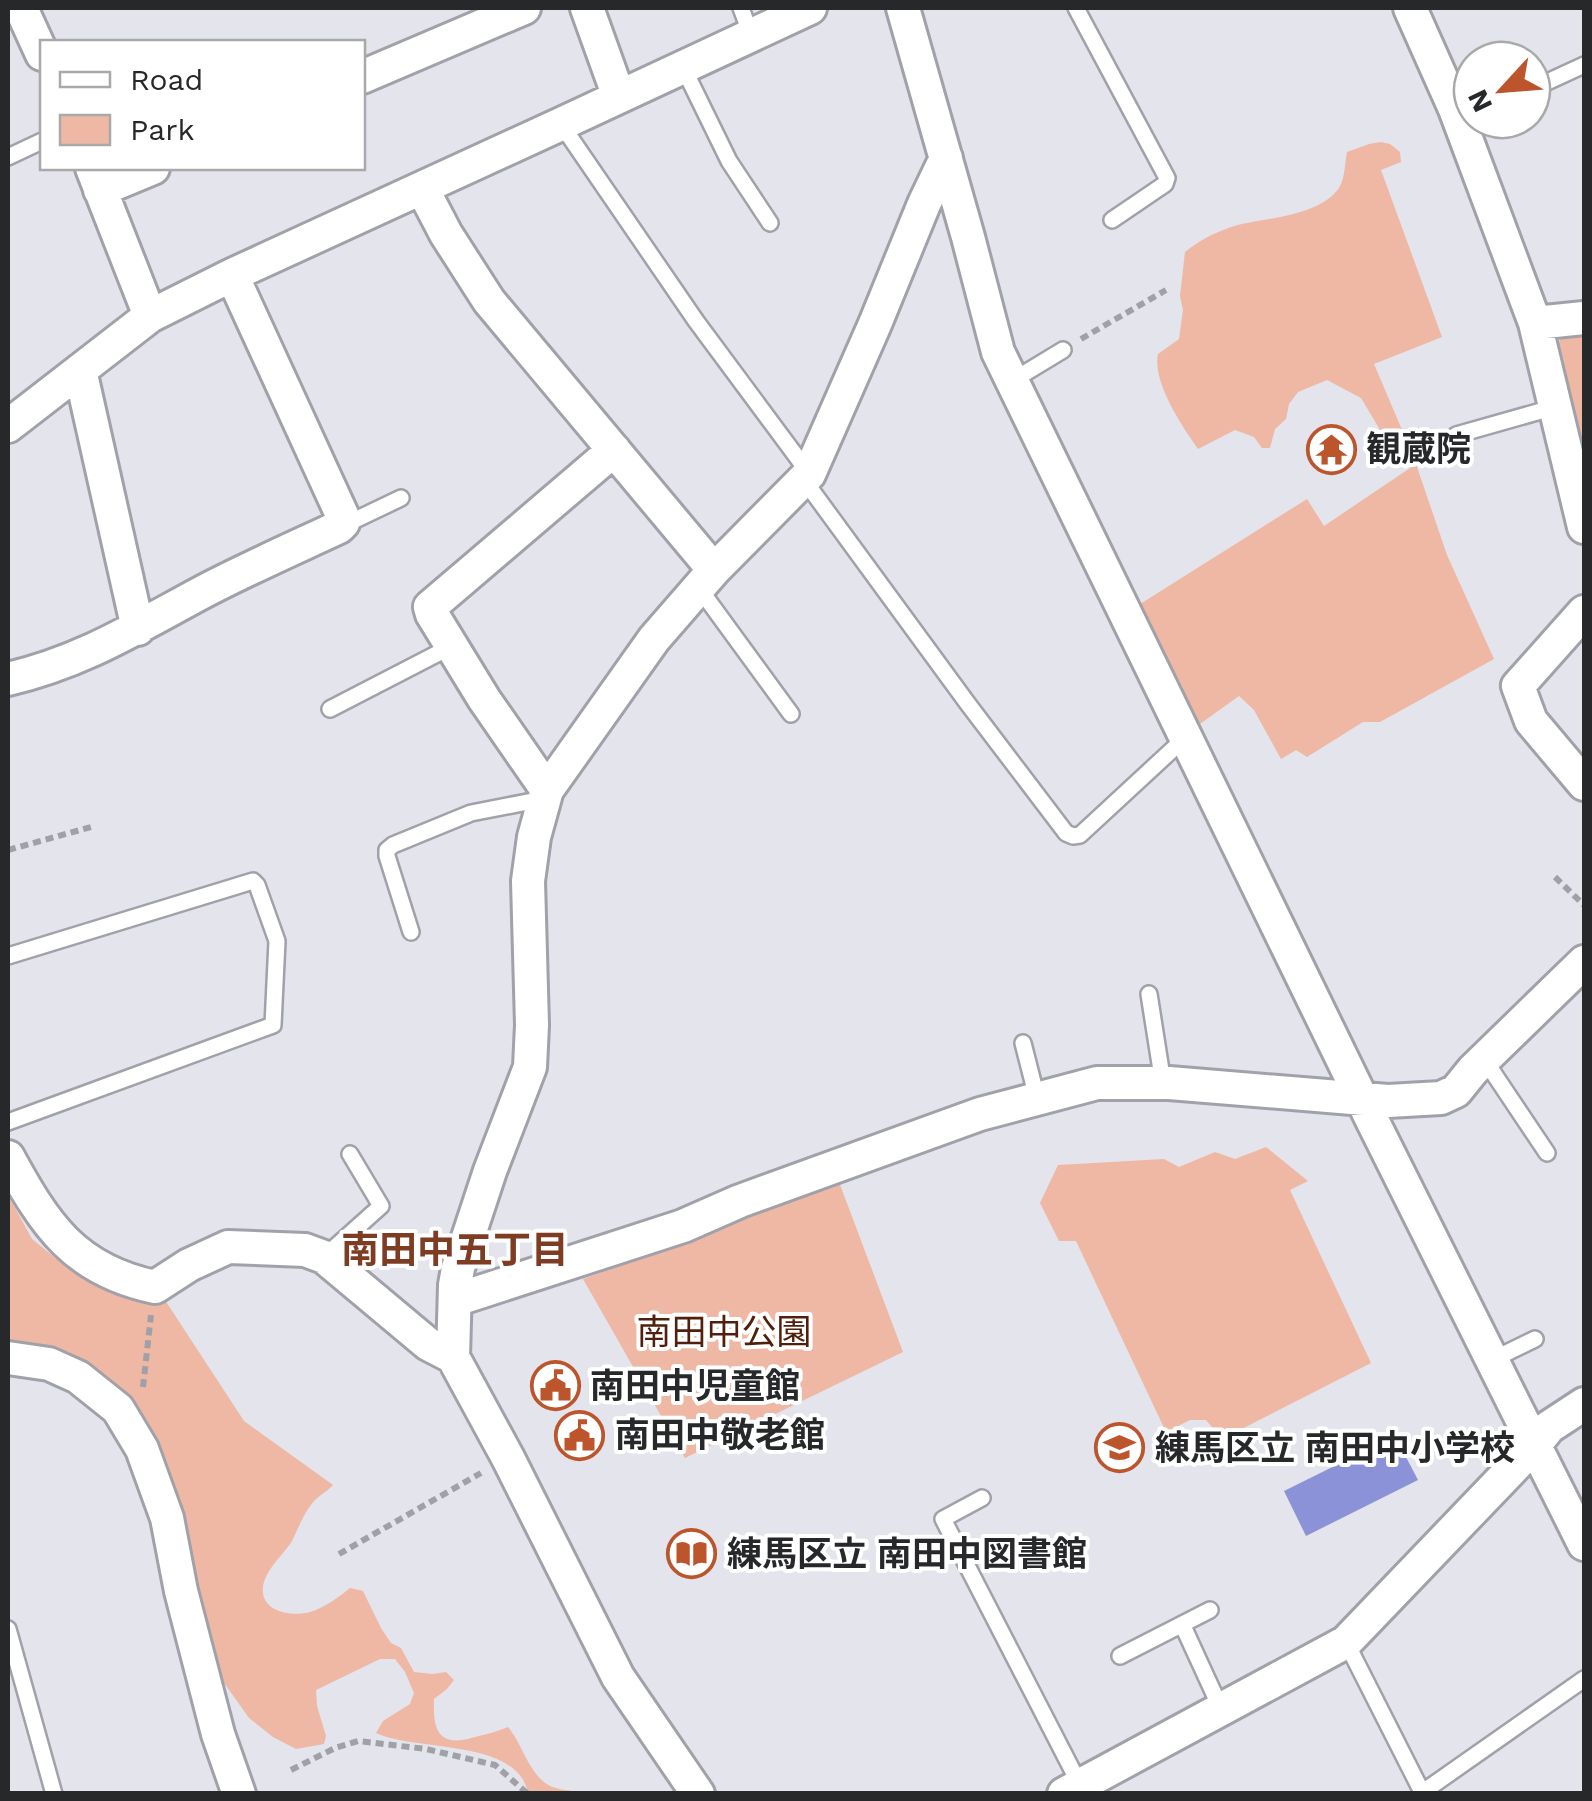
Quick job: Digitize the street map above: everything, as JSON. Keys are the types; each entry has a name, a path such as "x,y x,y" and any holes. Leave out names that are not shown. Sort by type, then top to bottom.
{"street":[{"path":"21,8 40,50"},
{"path":"365,76 524,8"},
{"path":"587,8 620,97"},
{"path":"8,426 150,316 683,67 746,21 810,8"},
{"path":"905,8 998,352 1584,1544"},
{"path":"1410,8 1452,90"},
{"path":"1473,140 1535,323 1584,528"},
{"path":"698,1794 618,1677 453,1358 458,1268 530,1067 528,881 534,837 546,794 654,640 706,579 807,477 946,158"},
{"path":"143,170 96,179 150,316"},
{"path":"422,188 446,234 490,301 614,450 706,579"},
{"path":"8,679 75,659 343,523 232,275"},
{"path":"1535,323 1584,318"},
{"path":"80,370 138,629"},
{"path":"546,794 430,607 614,450"},
{"path":"1584,612 1518,686 1531,720 1584,784"},
{"path":"455,1300 682,1226 778,1186 980,1114 1097,1084 1164,1083 1388,1100 1441,1098 1456,1091 1584,962"},
{"path":"8,1157 52,1228 84,1260 132,1282 154,1287 228,1246 305,1250 324,1257 428,1344 453,1358"},
{"path":"8,1358 50,1364 72,1372 118,1409 142,1449 168,1518 181,1591 218,1734 240,1794"},
{"path":"1072,1789 1346,1642 1549,1427 1584,1404"}],"lane":[{"path":"1076,8 1167,178 1165,184 1112,220"},
{"path":"1552,80 1584,66"},
{"path":"683,67 729,161 770,223"},
{"path":"562,124 696,321 968,704 1066,833 1080,834 1186,737"},
{"path":"8,157 40,141"},
{"path":"1012,381 1063,350"},
{"path":"1456,436 1555,407"},
{"path":"343,523 401,498"},
{"path":"706,579 791,714"},
{"path":"330,709 452,646"},
{"path":"411,932 387,850 472,814 546,794"},
{"path":"8,956 253,880 277,940 273,1024 8,1122"},
{"path":"1149,994 1164,1083"},
{"path":"1022,1043 1037,1098"},
{"path":"1484,1059 1547,1153"},
{"path":"324,1257 381,1206 350,1154"},
{"path":"1492,1360 1535,1340"},
{"path":"982,1498 943,1519 1072,1789"},
{"path":"1120,1656 1210,1610"},
{"path":"1182,1624 1221,1710"},
{"path":"8,1629 54,1794"},
{"path":"1346,1642 1421,1793 1584,1679"}],"path":[{"path":"1063,350 1166,290"},
{"path":"8,850 91,826"},
{"path":"1555,876 1584,905"},
{"path":"141,1404 154,1287"},
{"path":"339,1554 508,1458"},
{"path":"291,1770 358,1741 426,1749 495,1765 528,1794"}],"green space":[{"path":"1381,142 1400,152 1401,162 1381,170 1442,337 1374,364 1414,458 1408,465 1398,460 1361,398 1327,380 1298,392 1289,404 1286,419 1275,429 1270,448 1262,448 1254,437 1235,430 1198,449 1170,403 1157,365 1158,354 1179,339 1185,252 1226,229 1297,213 1324,202 1341,184 1347,152"},
{"path":"1584,334 1584,483 1553,349 1563,336"},
{"path":"1416,464 1447,555 1494,659 1380,722 1363,722 1307,757 1296,750 1281,759 1254,710 1239,696 1193,729 1137,606 1307,499 1324,526"},
{"path":"1266,1147 1308,1181 1290,1190 1371,1363 1222,1439 1206,1420 1190,1420 1166,1432 1076,1241 1059,1241 1040,1203 1058,1165 1164,1159 1179,1167 1215,1152 1235,1159"},
{"name":"南田中公園","path":"839,1182 903,1352 685,1458 583,1279 713,1233 733,1220"},
{"path":"8,1195 32,1239 74,1273 104,1287 161,1294 244,1421 333,1485 311,1505 292,1541 267,1575 263,1595 267,1602 279,1611 303,1613 326,1605 350,1588 363,1591 381,1628 391,1643 401,1648 414,1672 446,1672 454,1680 434,1699 434,1718 443,1737 468,1739 508,1727 543,1781 581,1793 528,1793 520,1775 486,1755 376,1733 383,1721 410,1704 414,1693 395,1659 380,1659 316,1690 326,1736 324,1744 296,1749 249,1718 222,1680 141,1427 8,1347"}],"water":[{"path":"1395,1436 1418,1480 1306,1536 1284,1491"}],"place":[{"name":"観蔵院","path":"1331,449"},
{"name":"南田中児童館","path":"555,1386"},
{"name":"南田中敬老館","path":"580,1435"},
{"name":"練馬区立 南田中小学校","path":"1120,1448"},
{"name":"練馬区立 南田中図書館","path":"692,1554"}],"district":[{"name":"南田中五丁目","path":"455,1250"}]}
